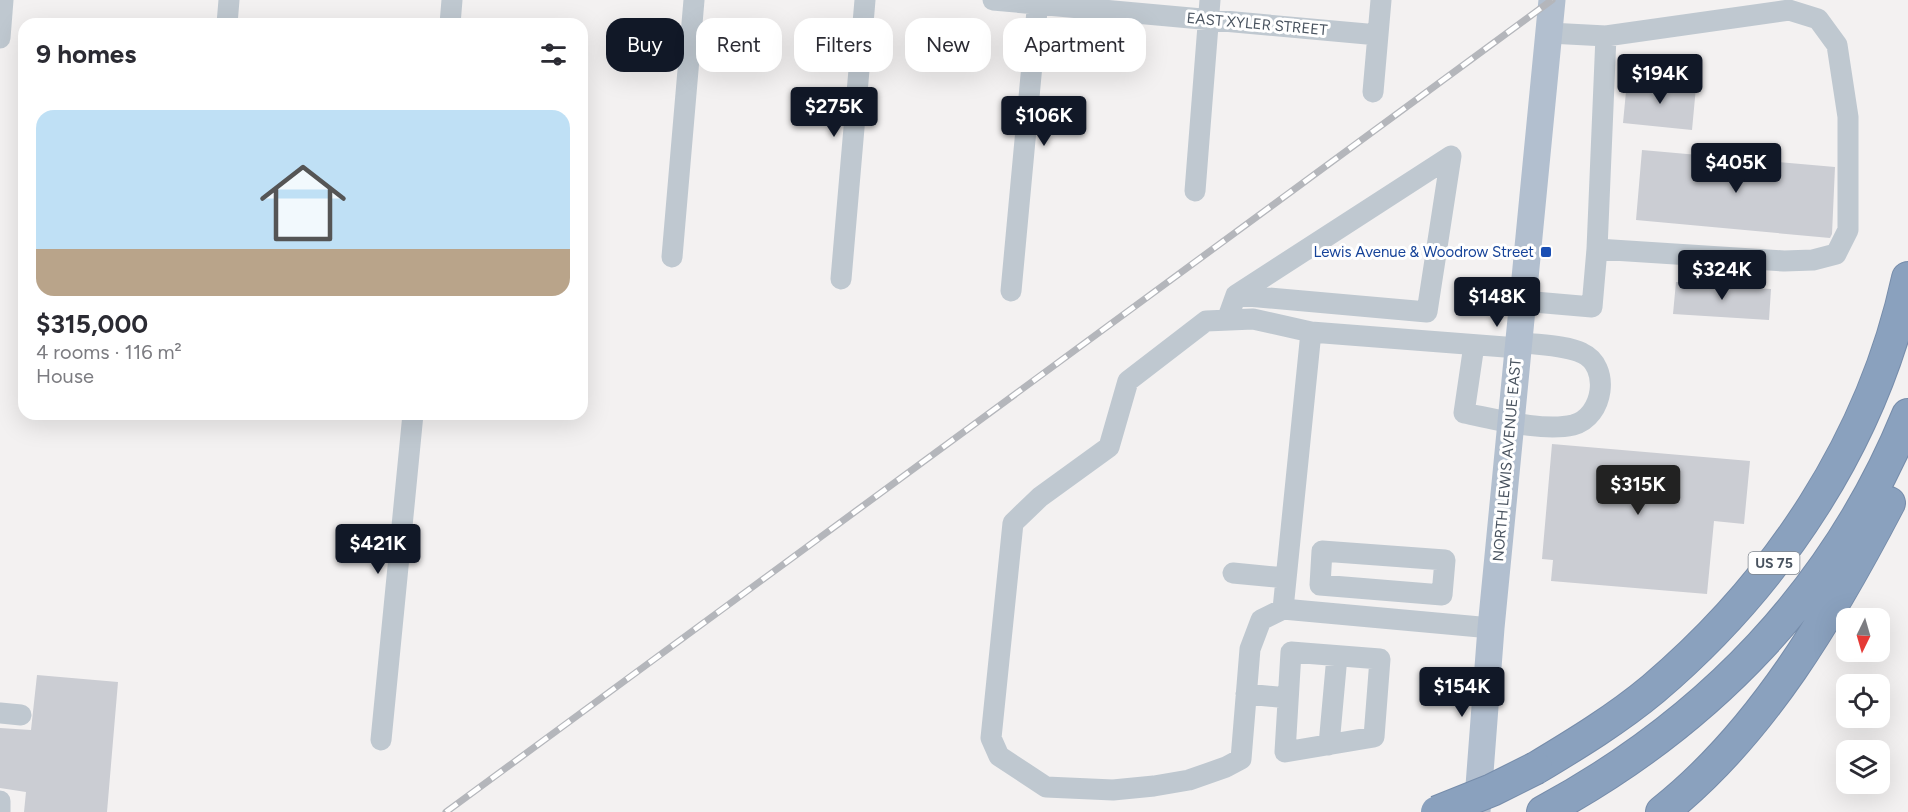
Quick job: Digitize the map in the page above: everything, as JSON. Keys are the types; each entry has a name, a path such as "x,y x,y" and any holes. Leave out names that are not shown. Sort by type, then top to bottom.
{"highway":[{"name":"US 75","path":"1437,812 1492,790 1577,744 1652,690 1724,622 1755,587 1809,514 1855,430 1891,342 1908,278"},
{"name":"US 75","path":"1543,812 1609,774 1663,736 1711,696 1750,659 1783,623 1830,560 1872,490 1908,415"},
{"path":"1662,812 1680,798 1730,747 1782,683 1843,585 1889,505 1908,464"}],"main road":[{"name":"NORTH LEWIS AVENUE EAST","path":"1477,812 1491,628 1552,0"}],"street":[{"path":"0,38 3,0"},
{"path":"228,18 229,0"},
{"path":"451,18 453,0"},
{"path":"672,258 694,0"},
{"path":"841,279 866,0"},
{"name":"EAST XYLER STREET","path":"993,0 1209,10 1378,35"},
{"path":"1373,92 1381,0"},
{"path":"1011,291 1038,2"},
{"path":"1549,33 1606,36 1789,9 1818,19 1837,45 1848,117 1848,230 1836,254 1813,260 1784,261 1597,249"},
{"path":"1195,191 1209,10"},
{"path":"1523,301 1592,307 1597,249 1606,36"},
{"path":"1227,320 1236,295 1451,156 1427,312 1236,295"},
{"path":"1474,345 1464,413 1511,423 1560,427 1586,420 1596,408 1600,393 1600,376 1593,362 1583,353 1518,345 1474,345 1311,332 1253,319 1206,321 1128,381 1109,447 1040,497 1012,523 991,738 999,756 1046,787 1113,790 1189,780 1226,767 1241,759 1250,649 1261,620 1283,609 1491,628"},
{"path":"1283,609 1311,332"},
{"path":"381,740 412,420"},
{"path":"1322,551 1445,560 1442,596 1320,585 1321,565 1322,551"},
{"path":"1233,573 1287,571 1321,565"},
{"path":"1291,652 1337,656 1380,659 1374,737 1285,752 1291,652"},
{"path":"1329,745 1337,656"},
{"path":"1246,694 1288,698"},
{"path":"0,801 0,812"}],"building":[{"path":"1627,81 1696,87 1692,130 1623,123"},
{"path":"1642,150 1835,167 1832,234 1830,238 1636,220"},
{"path":"1676,282 1771,289 1769,320 1673,314"},
{"path":"1552,444 1750,461 1744,524 1714,521 1707,594 1551,581 1553,560 1542,559"},
{"path":"37,675 118,682 107,812 24,812 26,792 0,788 0,728 31,730"}],"railway":[{"path":"446,812 1552,0"}],"place":[{"name":"Lewis Avenue & Woodrow Street","path":"1546,252"}]}
